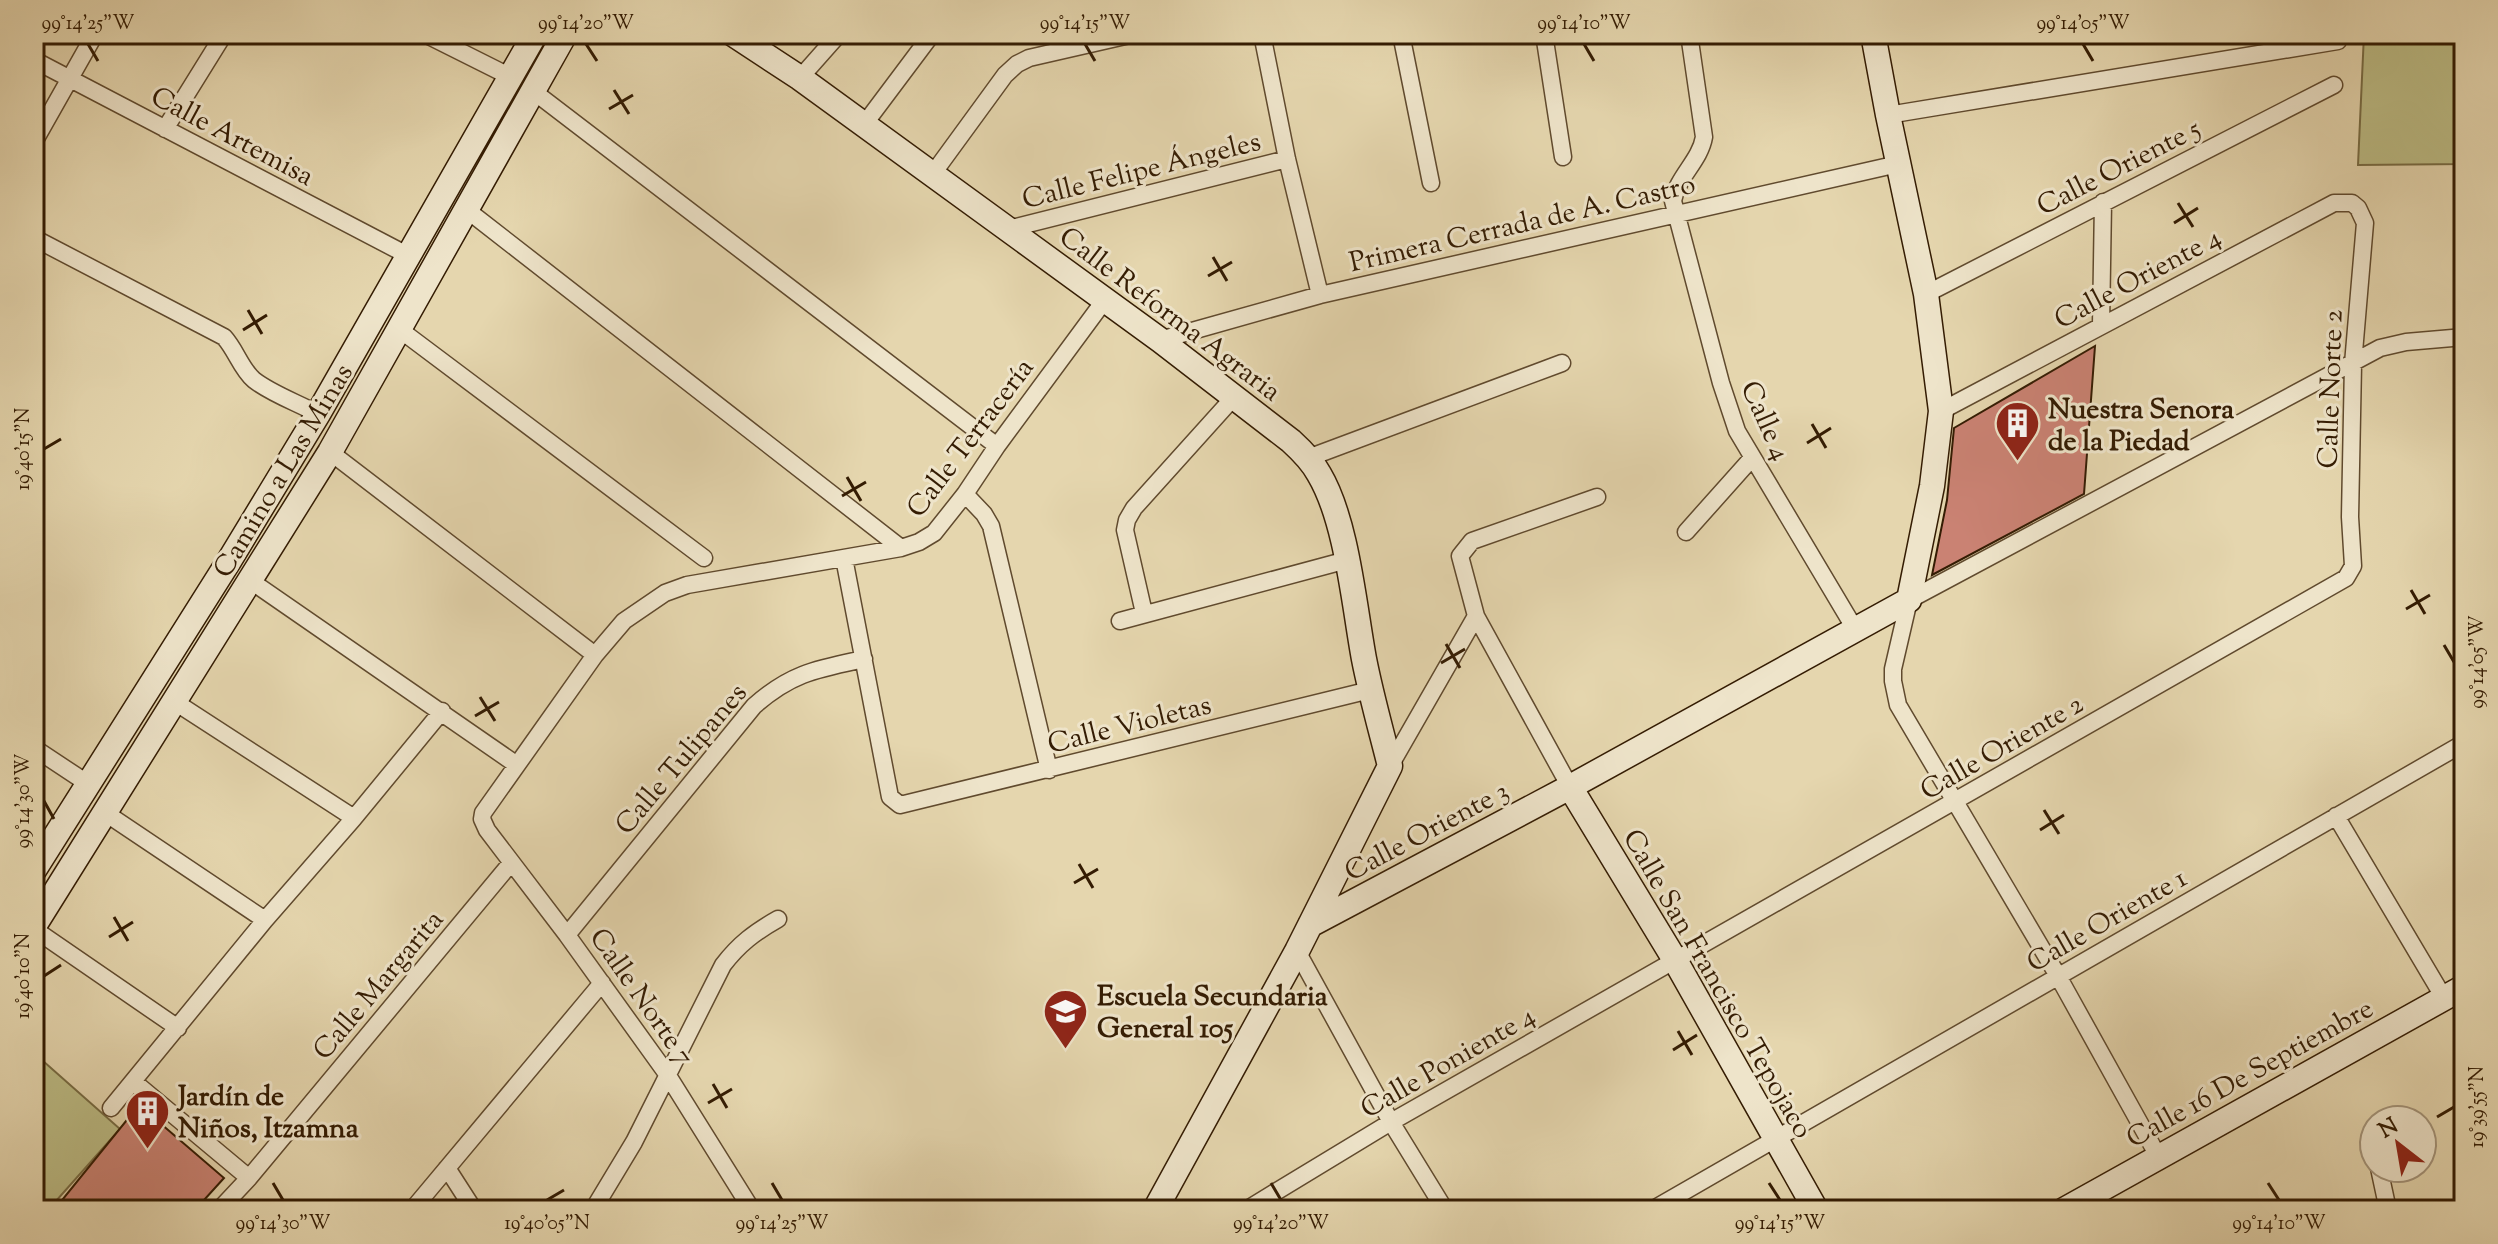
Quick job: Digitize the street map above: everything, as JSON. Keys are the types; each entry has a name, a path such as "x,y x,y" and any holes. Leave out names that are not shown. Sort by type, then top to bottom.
{"street":[{"path":"34,142 95,34"},
{"path":"165,129 224,34"},
{"path":"425,34 511,77"},
{"name":"Camino a Las Minas","path":"34,870 318,414 535,34"},
{"name":"Camino a Las Minas","path":"34,928 330,452 565,34"},
{"name":"Calle Reforma Agraria","path":"733,34 800,78 1160,340 1291,441 1308,458 1320,475 1333,506 1347,560 1370,690 1390,766"},
{"path":"800,78 839,34"},
{"path":"863,126 932,34"},
{"path":"932,175 1005,75 1017,64 1029,58 1134,34"},
{"path":"1262,34 1287,159 1320,295"},
{"path":"1401,34 1431,183"},
{"path":"1544,34 1563,157"},
{"path":"1677,213 1673,201 1675,191 1703,146 1704,137 1689,34"},
{"path":"1873,34 1926,294 1941,411 1932,486 1893,669 1898,705 2058,976 2158,1156"},
{"path":"1888,115 2294,41 2338,41"},
{"name":"Calle Artemisa","path":"34,60 409,256"},
{"name":"Calle Oriente 5","path":"1926,294 2334,85"},
{"path":"533,91 997,446"},
{"name":"Calle Felipe Ángeles","path":"1008,229 1287,159"},
{"name":"Primera Cerrada de A. Castro","path":"1160,340 1320,295 1898,164"},
{"path":"2101,325 2103,202"},
{"name":"Calle Oriente 4","path":"1941,411 2334,203 2352,203 2358,208"},
{"name":"Calle Norte 2","path":"2350,573 2353,566 2350,517 2353,364 2365,223 2358,208"},
{"path":"467,210 901,548"},
{"name":"Calle 4","path":"1677,213 1721,383 1737,431 1855,629"},
{"path":"34,238 224,337 255,380 318,414"},
{"name":"Calle Terracería","path":"482,819 485,809 595,655 624,621 665,593 687,585 901,548 934,533 1104,301"},
{"path":"399,329 704,558"},
{"path":"1909,600 2380,348 2406,342 2464,337"},
{"path":"1308,458 1562,363"},
{"path":"1144,613 1125,530 1127,520 1134,508 1234,397"},
{"path":"330,452 595,655"},
{"path":"1686,532 1752,458"},
{"path":"965,494 991,526 1049,770"},
{"path":"1570,787 1476,616 1460,556 1472,541 1597,497"},
{"path":"844,558 864,659"},
{"path":"1120,621 1347,560"},
{"name":"Calle Oriente 2","path":"1675,960 2341,583 2350,573"},
{"path":"251,581 517,765"},
{"name":"Calle Oriente 3","path":"1310,925 1570,787 1909,600"},
{"path":"1155,1210 1297,951 1390,766 1476,616"},
{"name":"Calle Violetas","path":"864,659 890,797 900,805 1370,690"},
{"name":"Calle Tulipanes","path":"567,935 754,706 772,689 794,677 864,659"},
{"path":"175,702 354,818"},
{"path":"111,1108 442,711"},
{"name":"Calle Oriente 1","path":"1652,1210 2464,743"},
{"path":"34,748 87,783"},
{"name":"Calle San Francisco Tepojaco","path":"1570,787 1675,960 1816,1210"},
{"path":"104,812 265,920"},
{"path":"2336,816 2454,992"},
{"name":"Calle Norte 7","path":"482,819 487,830 667,1074 752,1210"},
{"name":"Calle Margarita","path":"219,1210 511,863"},
{"path":"593,1210 634,1142 723,965 736,947 778,919"},
{"path":"34,928 178,1028"},
{"path":"1297,951 1391,1122 1445,1210"},
{"name":"Calle Poniente 4","path":"1246,1210 1391,1122 1675,960"},
{"path":"412,1210 602,983"},
{"name":"Calle 16 De Septiembre","path":"2064,1210 2454,992"},
{"path":"134,1082 249,1178"},
{"path":"447,1168 474,1210"},
{"path":"2382,1184 2388,1210"}],"green space":[{"path":"2364,34 2464,34 2464,164 2358,165"},
{"path":"2464,182 2464,327 2455,328 2457,183"},
{"path":"34,1053 120,1129 48,1210 34,1210"}],"building":[{"name":"Nuestra Senora de la Piedad","path":"2095,346 2084,494 1932,575 1947,500 1954,428"},
{"name":"Jardín de Niños, Itzamna","path":"139,1105 224,1178 195,1210 54,1210"}],"place":[{"name":"Nuestra Senora de la Piedad","path":"2017,463"},
{"name":"Escuela Secundaria General 105","path":"1066,1050"},
{"name":"Jardín de Niños, Itzamna","path":"147,1150"}]}
